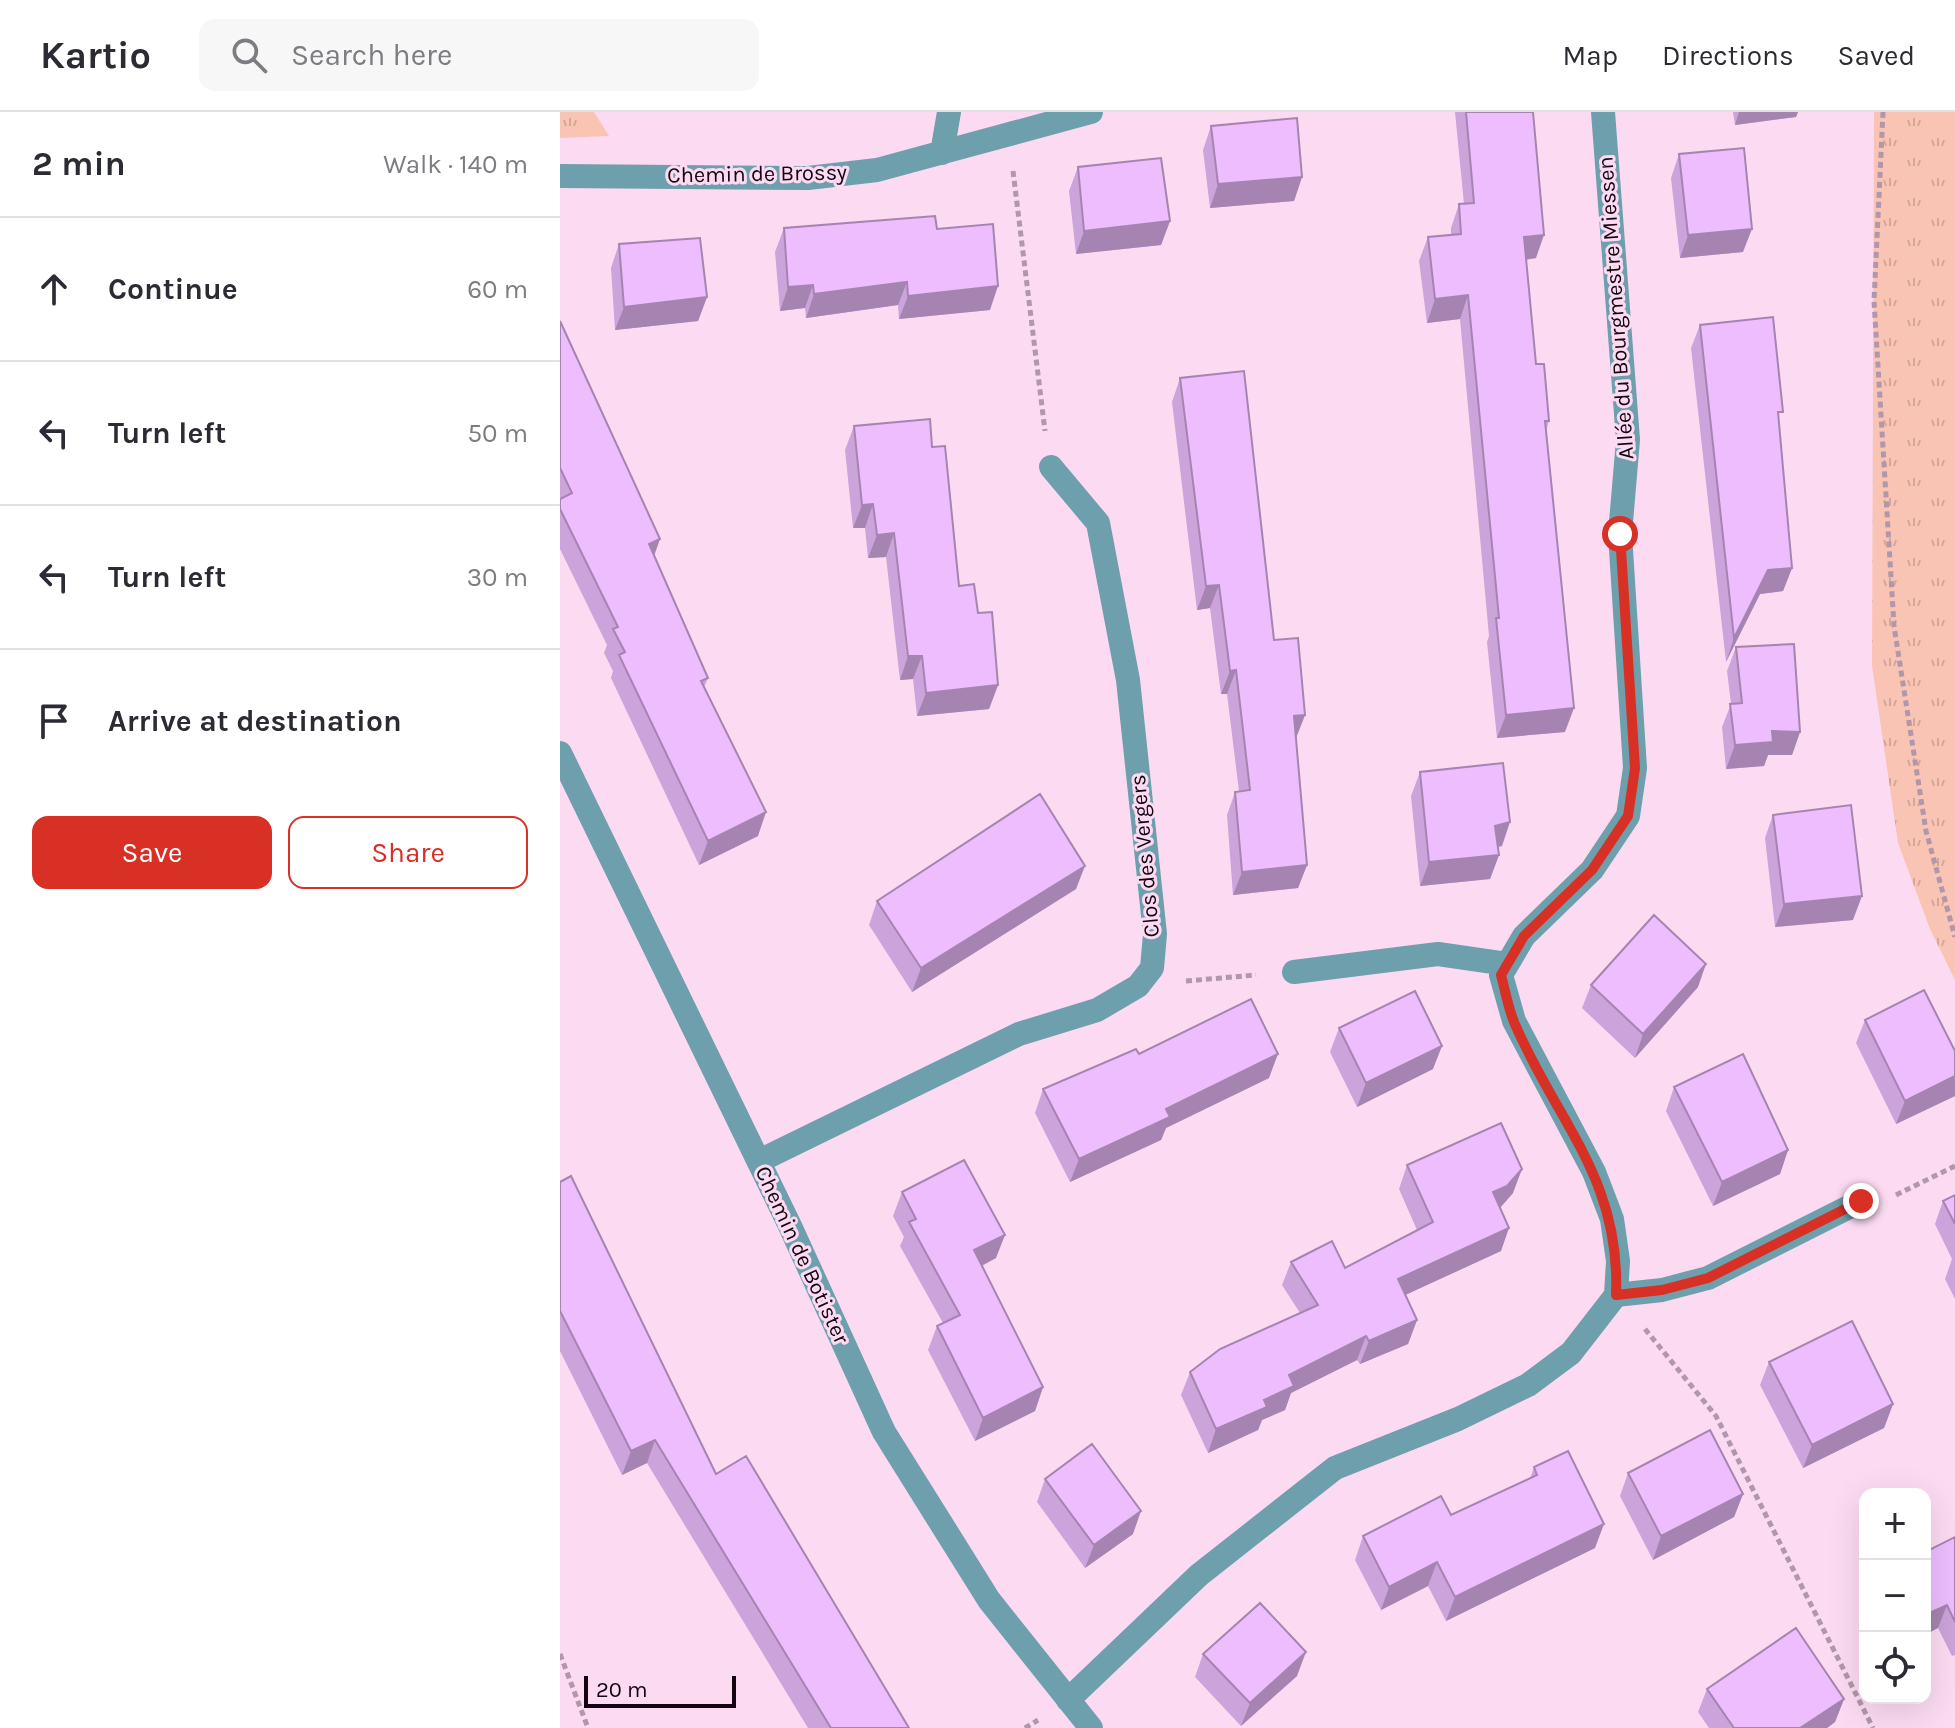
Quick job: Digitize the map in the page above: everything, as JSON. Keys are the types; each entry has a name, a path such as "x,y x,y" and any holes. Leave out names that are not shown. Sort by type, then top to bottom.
{"street":[{"path":"942,153 949,112"},
{"name":"Chemin de Brossy","path":"560,176 808,178 877,170 1091,112"},
{"name":"Allée du Bourgmestre Miessen","path":"1507,964 1524,936 1592,870 1621,827 1628,816 1635,768 1620,534 1628,440 1603,112"},
{"name":"Clos des Vergers","path":"1051,467 1098,523 1128,680 1155,934 1152,968 1146,975"},
{"name":"Chemin de Botister","path":"560,753 759,1161 884,1432 989,1600 1091,1728"},
{"path":"1068,1700 1199,1575 1335,1468 1458,1419 1528,1385 1571,1353 1616,1295 1618,1261 1612,1219 1594,1172 1514,1021 1501,975 1507,964 1438,954 1294,972"},
{"path":"759,1161 1019,1034 1097,1010 1138,986 1146,975"},
{"path":"1616,1295 1662,1290 1708,1278 1861,1201"}],"path":[{"path":"1883,112 1874,301 1894,626 1926,831 1955,937"},
{"path":"1008,136 1051,467"},
{"path":"1146,975 1177,981 1294,972"},
{"path":"1861,1201 1888,1199 1955,1166"},
{"path":"1616,1295 1716,1416 1873,1728"},
{"path":"560,1654 588,1728"}],"green space":[{"path":"560,112 594,112 609,136 560,138"},
{"path":"1874,112 1955,112 1955,980 1930,929 1898,843 1872,666"}],"building":[{"path":"1466,112 1533,112 1544,235 1524,237 1536,364 1544,364 1549,421 1545,421 1574,708 1506,715 1468,295 1435,299 1428,237 1461,234 1459,204 1474,203"},
{"path":"1297,118 1302,177 1218,184 1211,126"},
{"path":"1744,148 1752,229 1688,235 1679,154"},
{"path":"1161,158 1170,221 1084,231 1078,167"},
{"path":"935,216 937,229 993,224 998,286 908,296 907,282 814,294 813,285 788,287 784,228"},
{"path":"700,238 707,297 624,307 619,244"},
{"path":"1773,317 1783,412 1778,412 1792,568 1768,570 1734,638 1700,325"},
{"path":"560,321 660,539 649,544 708,678 701,681 766,812 708,841 619,655 625,652 613,629 618,627 560,509 560,499 572,493 560,468"},
{"path":"1244,371 1274,640 1298,638 1305,715 1294,716 1307,865 1242,872 1235,792 1250,790 1236,670 1230,671 1219,585 1206,586 1180,378"},
{"path":"930,419 932,447 945,446 959,586 974,584 978,613 992,612 998,685 926,693 922,656 908,656 894,533 877,535 873,504 862,505 854,426"},
{"path":"1794,644 1800,732 1772,731 1773,742 1735,745 1730,704 1742,703 1736,647"},
{"path":"1503,763 1510,822 1495,826 1499,855 1429,862 1420,772"},
{"path":"1040,794 1085,866 921,968 877,901"},
{"path":"1851,805 1862,896 1784,904 1773,815"},
{"path":"1654,915 1706,964 1643,1034 1591,985"},
{"path":"1924,990 1955,1051 1955,1076 1905,1101 1865,1020"},
{"path":"1415,991 1442,1046 1366,1083 1339,1028"},
{"path":"1251,999 1278,1054 1166,1109 1170,1117 1079,1159 1043,1089 1136,1049 1139,1054"},
{"path":"1743,1054 1788,1150 1722,1182 1674,1087"},
{"path":"1501,1123 1522,1169 1507,1186 1493,1192 1509,1228 1398,1279 1417,1320 1369,1341 1366,1336 1289,1375 1294,1386 1264,1400 1267,1407 1216,1429 1190,1372 1220,1349 1318,1305 1291,1262 1332,1241 1345,1268 1433,1222 1407,1165"},
{"path":"964,1160 1005,1235 974,1250 1043,1387 983,1418 937,1326 960,1315 909,1222 916,1219 902,1192"},
{"path":"571,1176 716,1474 746,1456 909,1728 831,1728 655,1440 631,1451 560,1311 560,1182"},
{"path":"1955,1195 1955,1224 1943,1201"},
{"path":"1852,1321 1893,1404 1812,1445 1769,1362"},
{"path":"1710,1430 1743,1494 1661,1536 1628,1473"},
{"path":"1092,1444 1141,1511 1094,1545 1045,1479"},
{"path":"1568,1451 1604,1524 1455,1597 1437,1562 1389,1587 1363,1536 1441,1496 1451,1515 1537,1475 1534,1467"},
{"path":"1955,1537 1955,1622 1947,1605 1931,1612 1931,1549"},
{"path":"1260,1603 1306,1652 1250,1703 1203,1654"},
{"path":"1796,1628 1844,1699 1800,1728 1734,1728 1707,1689"}],"route":[{"path":"1620,534 1635,768 1628,816 1592,870 1524,936 1501,975 1514,1021 1594,1172 1612,1219 1618,1261 1616,1295 1662,1290 1708,1278 1861,1201"}]}
